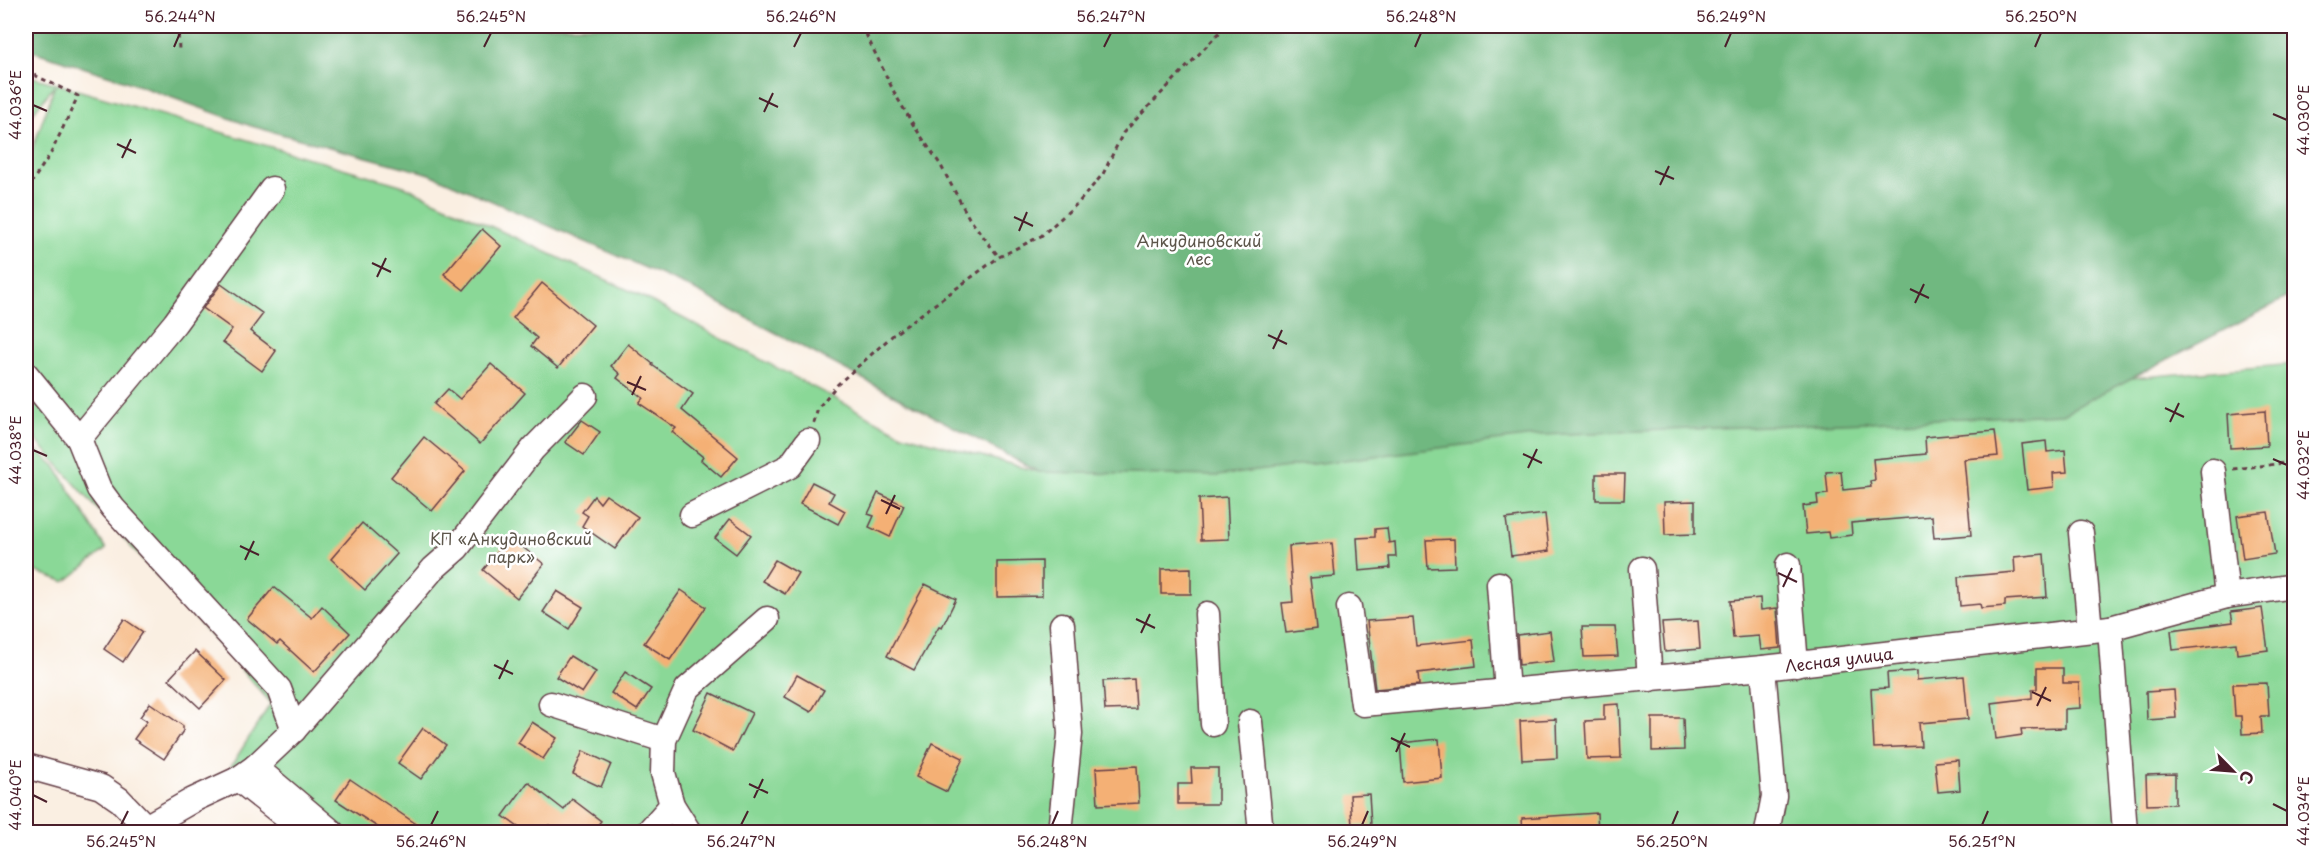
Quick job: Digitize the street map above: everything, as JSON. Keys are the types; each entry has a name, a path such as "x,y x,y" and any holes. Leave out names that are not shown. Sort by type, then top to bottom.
{"street":[{"path":"79,439 176,323 272,189"},
{"path":"26,374 79,439 99,489 113,508 279,689 294,730"},
{"path":"26,766 101,787 120,800 143,830 193,800 247,773 294,730 433,569 457,548 533,449 585,396"},
{"path":"692,515 790,466 808,441"},
{"path":"2213,471 2227,596"},
{"path":"2081,533 2100,629 2125,832"},
{"path":"1788,565 1796,665"},
{"path":"1642,569 1650,679"},
{"path":"1499,584 1507,692"},
{"name":"Лесная улица","path":"1349,607 1363,704 1796,665 2100,629 2227,596 2295,586"},
{"path":"1207,614 1213,724"},
{"path":"690,832 672,805 663,773 664,740 687,689 767,619"},
{"path":"1060,832 1070,734 1062,625"},
{"path":"1763,668 1774,796 1767,832"},
{"path":"551,704 664,740"},
{"path":"1250,722 1261,832"},
{"path":"247,773 305,832"},
{"path":"247,773 333,832"},
{"path":"648,832 672,805"}],"path":[{"path":"178,26 178,51"},
{"path":"862,26 895,94 940,164 969,218 999,257"},
{"path":"808,441 818,408 837,385 893,335 999,257 1041,236 1079,202 1103,174 1124,134 1226,26"},
{"path":"26,71 78,96 51,153 26,192"},
{"path":"2213,471 2295,462"}],"green space":[{"name":"Анкудиновский лес","path":"26,26 2294,26 2294,294 2062,414 1542,435 1217,476 1039,472 689,287 430,174 251,126 120,79 26,49"},
{"name":"КП «Анкудиновский парк»","path":"26,75 404,186 639,295 902,434 1039,472 2294,364 2294,832 314,832 231,766 271,703 26,429 26,167 55,85 26,122"},
{"path":"26,441 55,466 106,549 65,582 26,568"}],"building":[{"path":"482,229 501,246 464,290 444,274"},
{"path":"542,283 593,325 558,368 531,346 537,338 513,318"},
{"path":"221,284 263,314 250,331 276,351 262,371 223,342 232,329 203,308"},
{"path":"628,344 652,365 693,394 682,410 738,457 721,477 701,460 703,457 672,432 676,428 639,403 643,398 617,378 620,374 611,366"},
{"path":"491,364 525,393 480,444 434,404 448,389 460,399"},
{"path":"2265,411 2267,446 2230,448 2228,414"},
{"path":"582,420 600,432 584,455 565,442"},
{"path":"1995,431 1998,456 1964,459 1971,535 1934,538 1932,516 1851,523 1852,535 1829,538 1828,532 1806,534 1803,506 1818,504 1817,495 1828,494 1826,472 1841,471 1843,490 1871,487 1870,481 1875,480 1873,459 1926,454 1925,437"},
{"path":"424,437 465,471 432,511 391,477"},
{"path":"2046,441 2047,452 2065,450 2067,472 2053,473 2054,487 2027,490 2022,444"},
{"path":"1596,474 1625,474 1624,500 1596,500"},
{"path":"812,482 834,493 829,502 845,511 838,524 800,504"},
{"path":"878,493 904,505 890,537 869,527 874,516 868,514"},
{"path":"606,495 638,517 615,549 582,526 588,516 582,512 594,496 600,503"},
{"path":"1227,497 1229,539 1201,540 1199,499"},
{"path":"1695,501 1695,534 1665,535 1664,502"},
{"path":"2268,512 2275,554 2243,559 2237,516"},
{"path":"1545,514 1549,551 1511,556 1506,519"},
{"path":"730,519 751,535 736,554 715,538"},
{"path":"362,523 397,554 365,590 331,559"},
{"path":"1387,528 1389,543 1395,542 1396,557 1389,557 1390,568 1359,571 1357,538 1375,537 1375,529"},
{"path":"510,537 544,564 517,598 483,570"},
{"path":"1454,539 1455,567 1428,568 1426,540"},
{"path":"1332,543 1335,576 1310,578 1316,629 1286,633 1282,603 1293,602 1289,546"},
{"path":"2044,554 2047,597 2005,600 2005,606 1981,608 1980,604 1960,606 1958,577 2015,572 2014,557"},
{"path":"775,560 798,573 785,594 762,581"},
{"path":"1042,561 1042,596 997,597 997,562"},
{"path":"1191,568 1191,594 1161,594 1161,569"},
{"path":"925,584 956,599 942,627 939,626 914,670 887,656"},
{"path":"274,587 312,618 322,606 350,633 314,672 280,641 277,644 247,619"},
{"path":"681,590 706,607 670,660 644,643"},
{"path":"557,591 583,607 569,629 543,612"},
{"path":"1760,598 1761,610 1777,608 1780,648 1761,650 1759,636 1733,638 1730,601"},
{"path":"2262,608 2268,650 2237,654 2236,643 2173,650 2171,630 2233,622 2231,612"},
{"path":"1413,618 1416,646 1473,640 1476,666 1418,673 1419,685 1375,689 1367,621"},
{"path":"124,619 143,632 123,662 104,649"},
{"path":"1698,621 1700,649 1665,652 1662,623"},
{"path":"1582,627 1615,627 1618,656 1584,657"},
{"path":"1550,631 1554,661 1519,665 1517,635"},
{"path":"195,651 226,680 200,708 169,679"},
{"path":"570,656 596,672 582,693 556,677"},
{"path":"2037,668 2063,668 2063,683 2079,683 2080,708 2065,709 2065,728 2021,729 2022,735 1996,739 1992,703 2032,698 2032,690 2037,689"},
{"path":"1917,671 1917,680 1964,676 1968,719 1919,723 1921,746 1874,748 1871,689 1888,688 1887,673"},
{"path":"625,672 651,689 637,710 611,693"},
{"path":"797,675 824,690 811,712 785,697"},
{"path":"1134,679 1136,709 1105,710 1103,681"},
{"path":"2267,683 2269,716 2261,716 2262,733 2242,734 2241,716 2235,716 2233,684"},
{"path":"2174,690 2176,718 2147,720 2146,692"},
{"path":"711,693 752,713 733,751 693,730"},
{"path":"150,703 183,726 183,731 164,759 134,739 147,721 140,717"},
{"path":"1619,704 1621,758 1587,759 1585,721 1604,720 1604,705"},
{"path":"1652,718 1683,718 1684,750 1652,751"},
{"path":"1556,719 1557,758 1522,760 1520,721"},
{"path":"532,722 557,738 543,759 518,743"},
{"path":"423,728 446,745 421,779 398,763"},
{"path":"1439,739 1442,778 1403,782 1400,743"},
{"path":"932,743 963,758 947,792 916,777"},
{"path":"583,751 611,764 601,787 573,774"},
{"path":"1958,760 1960,790 1938,792 1935,762"},
{"path":"1137,766 1139,803 1098,805 1096,768"},
{"path":"1191,768 1218,768 1218,804 1178,804 1178,784 1192,784"},
{"path":"2175,774 2175,804 2147,805 2146,775"},
{"path":"350,779 428,832 385,832 336,800"},
{"path":"528,782 564,810 572,799 601,821 592,832 558,832 549,825 543,832 525,832 503,816"},
{"path":"1369,794 1371,825 1352,826 1350,795"},
{"path":"1597,813 1598,832 1523,832 1522,818"}]}
